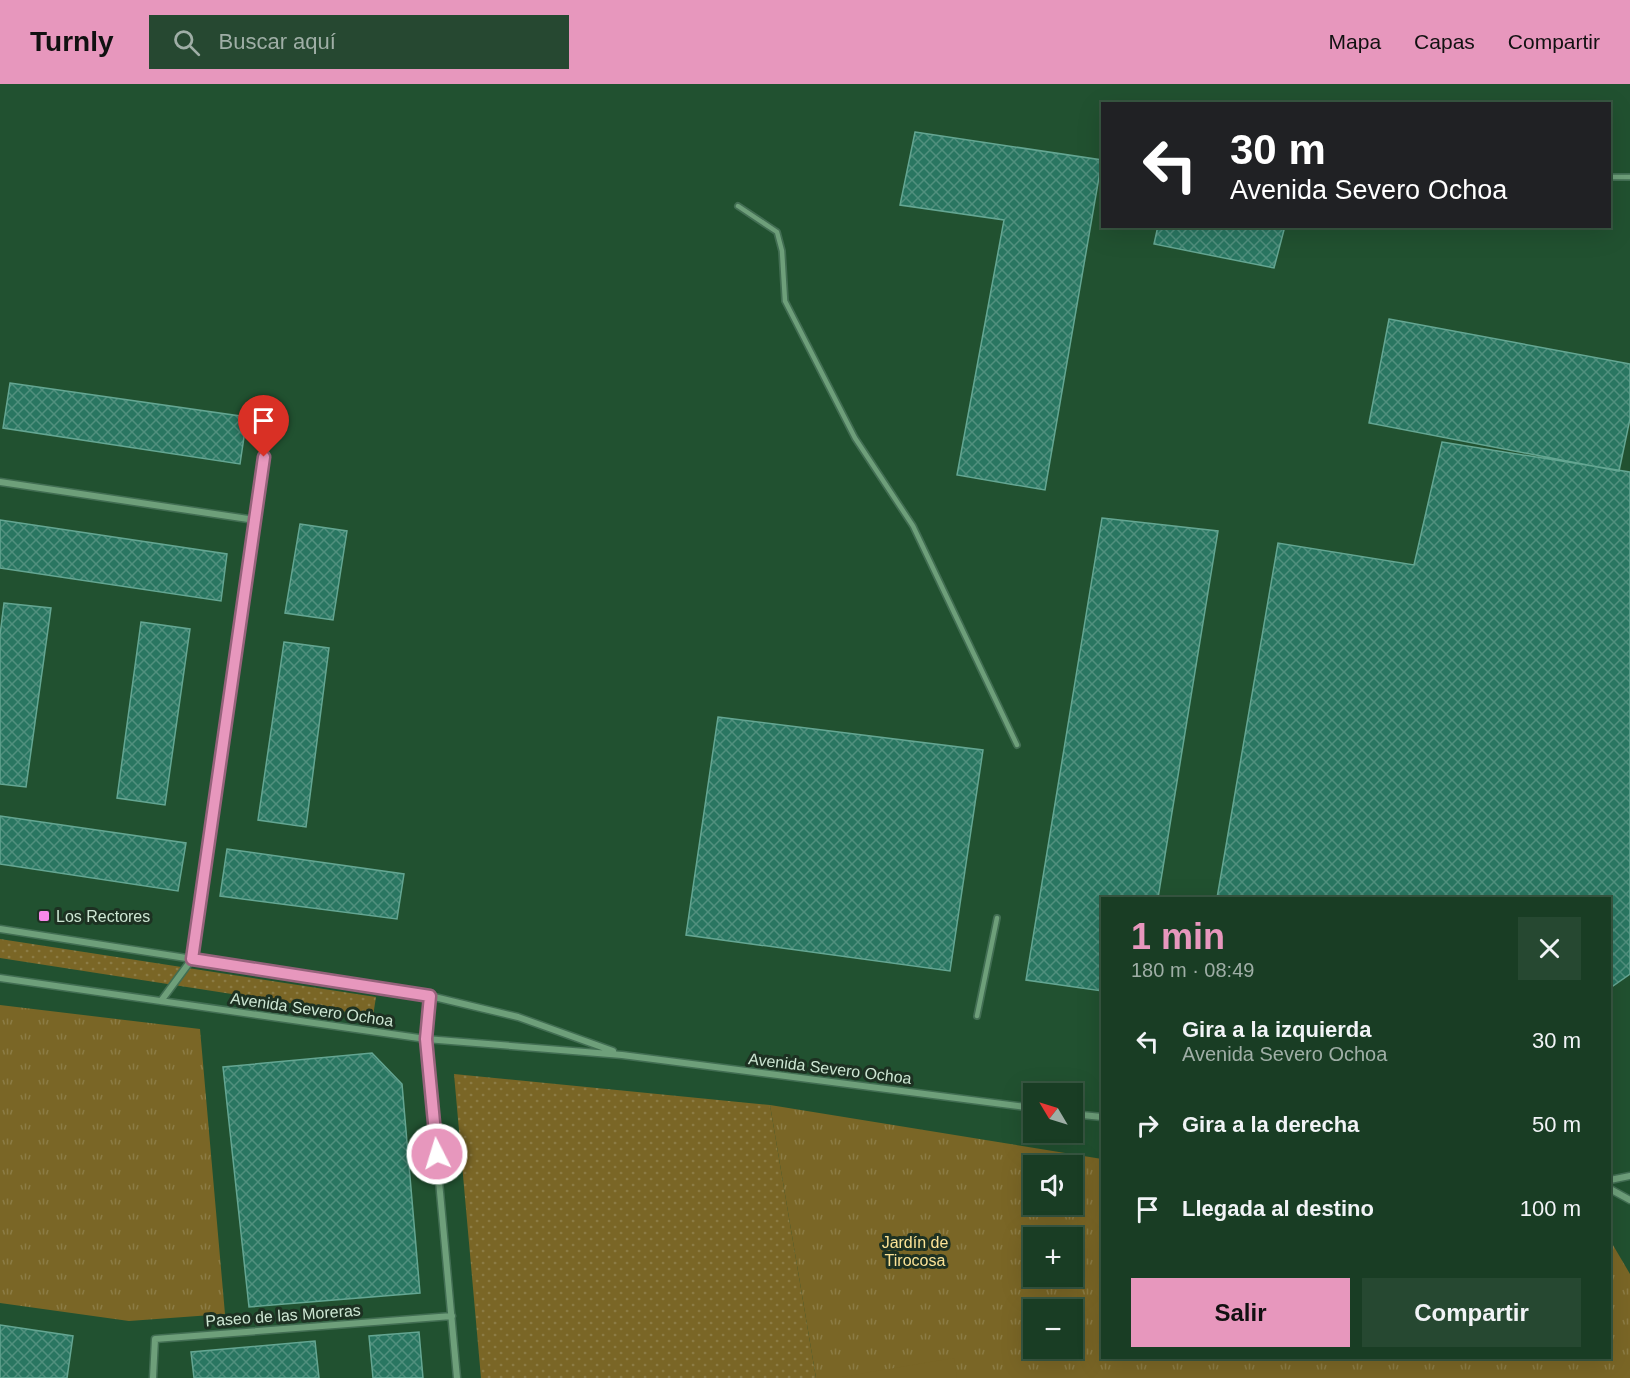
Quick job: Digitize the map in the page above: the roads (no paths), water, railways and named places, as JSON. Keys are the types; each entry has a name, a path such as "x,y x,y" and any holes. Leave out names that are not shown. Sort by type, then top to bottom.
{"street":[{"path":"161,1001 192,959 270,415"},
{"path":"0,482 255,520"},
{"name":"Avenida Severo Ochoa","path":"0,929 430,996 518,1017 622,1054"},
{"name":"Avenida Severo Ochoa","path":"0,978 426,1039 622,1054 1023,1107"},
{"path":"430,996 426,1039 457,1378"},
{"path":"1083,1115 1101,1118"},
{"path":"1611,1180 1630,1176"},
{"path":"1611,1190 1630,1200"},
{"name":"Paseo de las Moreras","path":"153,1378 155,1339 452,1316"}],"lane":[{"path":"1611,177 1630,177"},
{"path":"738,206 777,232 782,251 785,301 855,438 913,526 1017,745"},
{"path":"977,1016 997,918"}],"place":[{"name":"Los Rectores","path":"44,916"}],"park label":[{"name":"Jardín de Tirocosa","path":"915,1251"}]}
